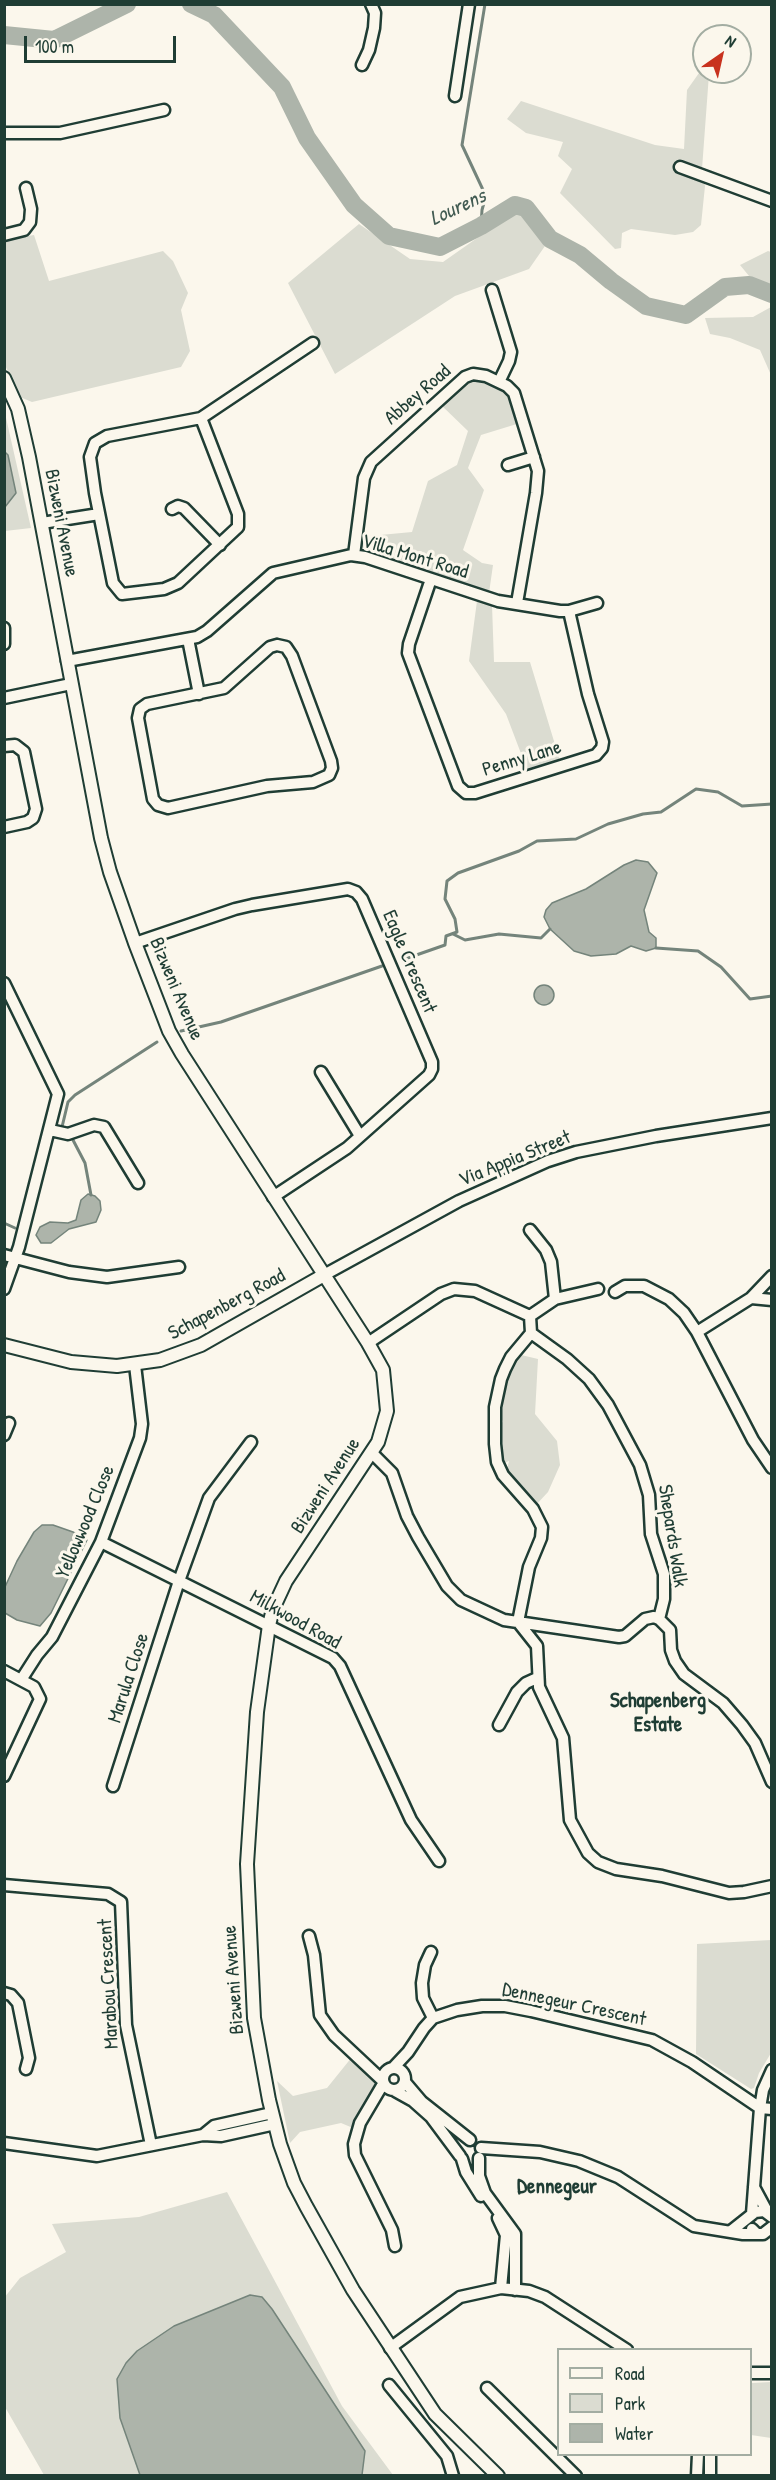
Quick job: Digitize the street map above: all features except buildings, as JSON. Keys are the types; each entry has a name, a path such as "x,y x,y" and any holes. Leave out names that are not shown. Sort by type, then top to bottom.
{"street":[{"path":"362,65 369,50 374,28 375,13 371,4"},
{"path":"455,96 470,4"},
{"path":"4,133 60,133 164,110"},
{"path":"680,167 771,201"},
{"path":"4,235 24,230 30,222 31,209 26,188"},
{"path":"492,290 511,352 499,382 514,393 538,471 517,603"},
{"path":"201,418 239,518 236,530 178,583 165,589 122,594 112,583 90,462 91,452 99,440 106,436 201,418 313,344"},
{"name":"Abbey Road","path":"354,555 364,478 370,462 465,376 479,375 499,382"},
{"name":"Bizweni Avenue","path":"4,378 18,409 42,523 101,838 110,872 162,1014 177,1046 368,1343 383,1370 387,1411 372,1453 286,1581 273,1609 269,1625 257,1712 248,1864 254,2018 273,2118 294,2183 353,2290 435,2414 498,2475"},
{"path":"508,465 534,457"},
{"path":"172,509 184,508 219,545"},
{"path":"42,523 99,514"},
{"name":"Villa Mont Road","path":"67,661 188,639 207,631 273,573 354,555 489,599 569,611 597,603"},
{"name":"Penny Lane","path":"431,579 408,653 458,786 466,793 475,793 596,755 602,748 603,742 588,694 569,611"},
{"path":"4,628 4,644"},
{"path":"188,639 199,694"},
{"path":"277,645 286,647 292,656 331,761 332,768 329,775 314,782 267,786 204,801 168,808 160,807 153,799 138,718 139,711 147,704 199,694 227,686 270,647 277,645"},
{"path":"4,698 71,684"},
{"path":"4,746 15,745 24,752 36,809 30,820 4,827"},
{"name":"Eagle Crescent","path":"135,943 252,905 343,890 352,890 360,895 433,1066 429,1075 360,1136 324,1164 273,1197"},
{"path":"4,983 58,1094 50,1130 10,1256 4,1289"},
{"path":"321,1072 360,1136"},
{"name":"Via Appia Street","path":"324,1275 459,1201 548,1161 576,1152 656,1136 771,1118"},
{"path":"50,1130 68,1134 94,1125 104,1127 138,1183"},
{"path":"530,1230 546,1250 551,1262 555,1299"},
{"path":"10,1256 69,1272 107,1277 179,1267"},
{"name":"Schapenberg Road","path":"4,1345 71,1362 135,1365 177,1355 201,1345 324,1275"},
{"path":"697,1332 751,1298 771,1276"},
{"path":"615,1292 634,1284 655,1290 684,1313 697,1332 753,1440 771,1468"},
{"path":"368,1343 441,1294 454,1289 476,1291 530,1316"},
{"path":"530,1316 555,1299 598,1289"},
{"path":"751,1298 771,1300"},
{"path":"530,1316 531,1333 511,1357 501,1378 495,1407 495,1444 497,1462 507,1481 533,1509 542,1527 541,1538 529,1568 518,1622 537,1646 539,1687 563,1738 570,1820 579,1840 593,1858 616,1869 662,1876 729,1893 771,1886"},
{"name":"Shepards Walk","path":"531,1333 573,1364 589,1379 608,1405 640,1465 649,1495 651,1534 664,1574 664,1599 659,1619"},
{"name":"Yellowwood Close","path":"21,1680 52,1637 101,1542 142,1429 135,1365"},
{"path":"4,1435 9,1423"},
{"name":"Marula Close","path":"113,1786 179,1581 210,1498 251,1442"},
{"path":"372,1453 392,1473 407,1516 447,1586 461,1599 504,1620 619,1638 626,1636 645,1619 654,1617 659,1619 670,1630 671,1650 675,1661 684,1674 723,1703 742,1725 755,1743 771,1782"},
{"name":"Milkwood Road","path":"101,1542 330,1655 337,1661 411,1820 439,1861"},
{"path":"4,1671 33,1687 40,1699 4,1776"},
{"path":"499,1725 517,1692 526,1683 537,1678"},
{"name":"Marabou Crescent","path":"4,1885 108,1894 121,1902 126,2025 151,2145"},
{"path":"309,1936 314,1955 320,2015 334,2035 431,2117 461,2158 473,2162 480,2153"},
{"path":"395,2246 392,2230 358,2166 354,2144 360,2123 433,2018 426,2007 422,1983 425,1965 431,1953"},
{"path":"4,1993 11,1995 18,2003 29,2058 26,2069"},
{"name":"Dennegeur Crescent","path":"433,2018 457,2010 482,2006 505,2006 639,2036 664,2046 692,2062 766,2109"},
{"path":"388,2080 401,2088 405,2078 408,2052"},
{"path":"388,2080 400,2069 422,2102 470,2140 477,2142 480,2153 479,2176 485,2193 510,2235 510,2260 515,2290"},
{"path":"766,2233 750,2227 766,2109 763,2090 771,2070"},
{"path":"4,2143 92,2156 203,2135 214,2126 273,2118"},
{"path":"470,2140 460,2145 461,2158 466,2172 510,2235"},
{"path":"480,2153 540,2152 579,2161 618,2177 694,2226 743,2234 766,2233"},
{"path":"754,2187 770,2215"},
{"path":"731,2231 759,2210 770,2215"},
{"path":"501,2288 510,2260"},
{"path":"390,2348 460,2297 474,2292 501,2288 545,2297 625,2348"},
{"path":"752,2373 771,2373"},
{"path":"389,2385 447,2456 453,2475"},
{"path":"487,2388 576,2475"},
{"path":"697,2475 698,2456"},
{"path":"710,2456 710,2475"}],"green space":[{"path":"692,83 708,84 702,169 705,186 701,225 693,232 675,235 631,229 622,233 621,248 615,249 560,193 572,169 558,156 563,142 526,133 507,119 521,101 655,145 684,149 687,90"},
{"path":"519,211 535,228 545,246 529,269 455,296 335,374 288,283 359,224 410,259 443,262"},
{"path":"34,235 49,281 163,251 173,261 188,293 181,310 190,351 181,367 32,402 20,397 5,365 4,240"},
{"path":"768,251 771,252 771,287 754,282 740,265"},
{"path":"771,307 771,375 760,350 730,338 710,334 705,318 753,317"},
{"path":"480,378 509,392 520,423 481,435 468,468 484,490 463,550 482,563 493,565 489,593 369,552 361,546 359,537 412,532 428,481 457,465 468,431 440,404 467,380"},
{"path":"4,409 31,528 5,531 5,507 14,482 5,451"},
{"path":"477,601 492,605 494,662 530,662 560,761 528,772 506,714 469,661"},
{"path":"517,1354 538,1359 535,1414 557,1441 560,1465 548,1492 535,1506 506,1474 509,1461 504,1463 501,1460 499,1421 502,1423 503,1421 496,1415 501,1391"},
{"path":"771,1940 771,2053 759,2073 754,2088 751,2089 696,2054 697,1944"},
{"path":"352,2057 376,2080 377,2084 353,2128 341,2123 300,2132 290,2143 277,2081 293,2096 327,2088"},
{"path":"227,2192 342,2406 393,2475 44,2475 5,2407 4,2298 20,2278 66,2252 52,2224 139,2217"},
{"path":"771,2382 771,2438 752,2435 752,2383"}],"water":[{"path":"4,451 8,455 16,493 5,507"},
{"path":"636,860 648,862 657,873 644,910 649,932 656,938 656,948 646,951 631,946 616,954 591,956 574,951 550,929 544,917 552,903 586,889"},
{"path":"540,985 548,985 554,991 554,999 548,1005 540,1005 534,999 534,991"},
{"path":"88,1194 100,1201 101,1210 96,1222 69,1229 51,1243 41,1243 36,1235 40,1227 50,1222 68,1223 76,1220 81,1200"},
{"path":"42,1525 53,1525 87,1540 51,1613 40,1626 17,1620 5,1613 4,1589 34,1532"},
{"path":"250,2295 262,2297 272,2309 365,2451 362,2475 140,2475 120,2418 117,2379 126,2363 137,2351 174,2326"}],"waterway":[{"name":"Lourens","path":"4,35 54,40 127,4"},
{"name":"Lourens","path":"191,4 214,15 282,87 307,138 354,205 389,236 440,247 515,205 526,208 550,239 580,255 646,306 686,315 725,287 749,285 772,294"},
{"path":"481,226 484,192 462,145 485,4"},
{"path":"402,960 445,945 446,936 457,932 455,919 445,899 447,881 458,873 519,851 537,841 576,839 608,824 643,814 661,812 696,789 718,792 742,806 772,804"},
{"path":"453,934 465,940 499,934 541,938 550,929"},
{"path":"656,948 698,951 721,967 750,999 772,996"},
{"path":"181,1031 221,1022 382,966"},
{"path":"62,1127 68,1102 75,1095 157,1042"},
{"path":"73,1140 85,1163 91,1195"},
{"path":"4,1223 15,1228"}],"district":[{"name":"Schapenberg Estate","path":"658,1713"},
{"name":"Dennegeur","path":"557,2187"}]}
